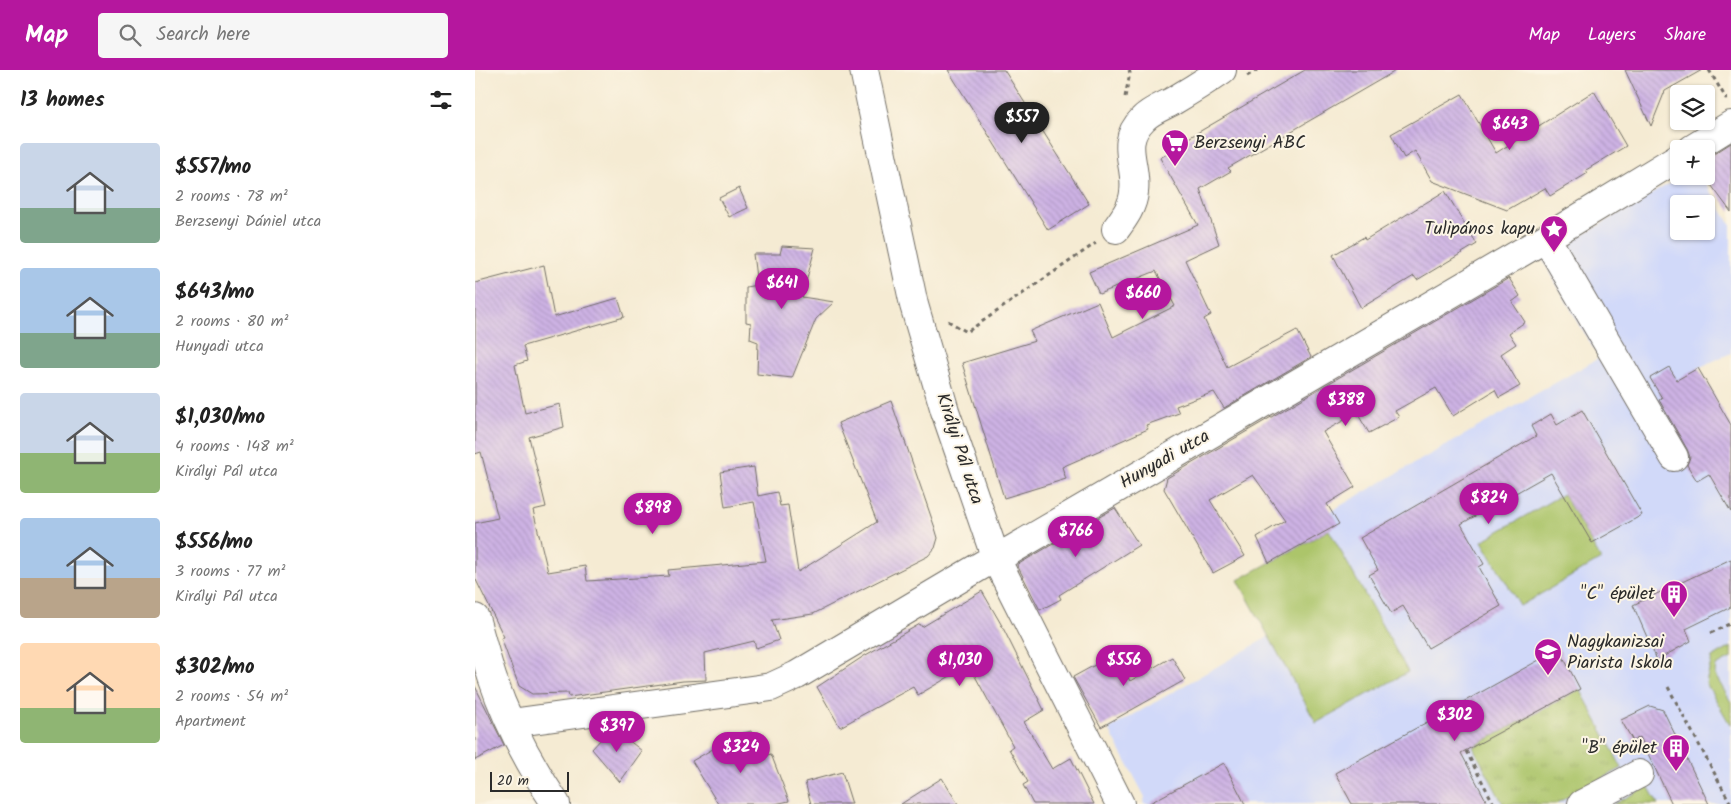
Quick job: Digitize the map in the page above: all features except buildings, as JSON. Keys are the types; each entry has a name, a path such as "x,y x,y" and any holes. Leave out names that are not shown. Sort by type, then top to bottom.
{"street":[{"name":"Királyi Pál utca","path":"864,70 914,304 945,411 996,559 1120,804"},
{"path":"1116,229 1131,207 1134,193 1135,178 1129,151 1132,134 1143,118 1194,89 1222,70"},
{"path":"1707,140 1731,125"},
{"name":"Hunyadi utca","path":"511,723 771,687 797,675 984,564 996,559 1546,238 1670,162"},
{"path":"1546,238 1674,457"},
{"path":"475,618 492,678 511,723 523,749 556,804"},
{"path":"1582,804 1639,774"}],"path":[{"path":"1709,70 1731,107"},
{"path":"967,332 1116,229"},
{"path":"1711,633 1731,623"},
{"path":"1668,687 1731,804"},
{"path":"1466,751 1494,804"}],"shaded area":[{"path":"1670,183 1670,185 1707,185 1713,195 1670,195 1670,240 1715,240 1715,199 1731,225 1731,353 1698,368 1731,425 1731,804 1143,804 1145,797 1109,729 1268,637 1238,580 1338,524 1331,511 1599,358 1542,259"}],"green space":[{"path":"1563,494 1601,559 1520,606 1482,541"},
{"path":"1329,530 1408,672 1316,723 1238,580"},
{"path":"1731,647 1731,658 1716,666 1715,675 1731,702 1731,726 1706,683 1712,658"},
{"path":"1580,689 1622,768 1555,804 1503,804 1473,747"},
{"path":"1648,786 1658,804 1614,804"}],"place":[{"name":"Berzsenyi ABC","path":"1175,167"},
{"name":"Tulipános kapu","path":"1554,253"},
{"name":"\"C\" épület","path":"1674,618"},
{"name":"Nagykanizsai Piarista Iskola","path":"1548,676"},
{"name":"\"B\" épület","path":"1676,772"}]}
